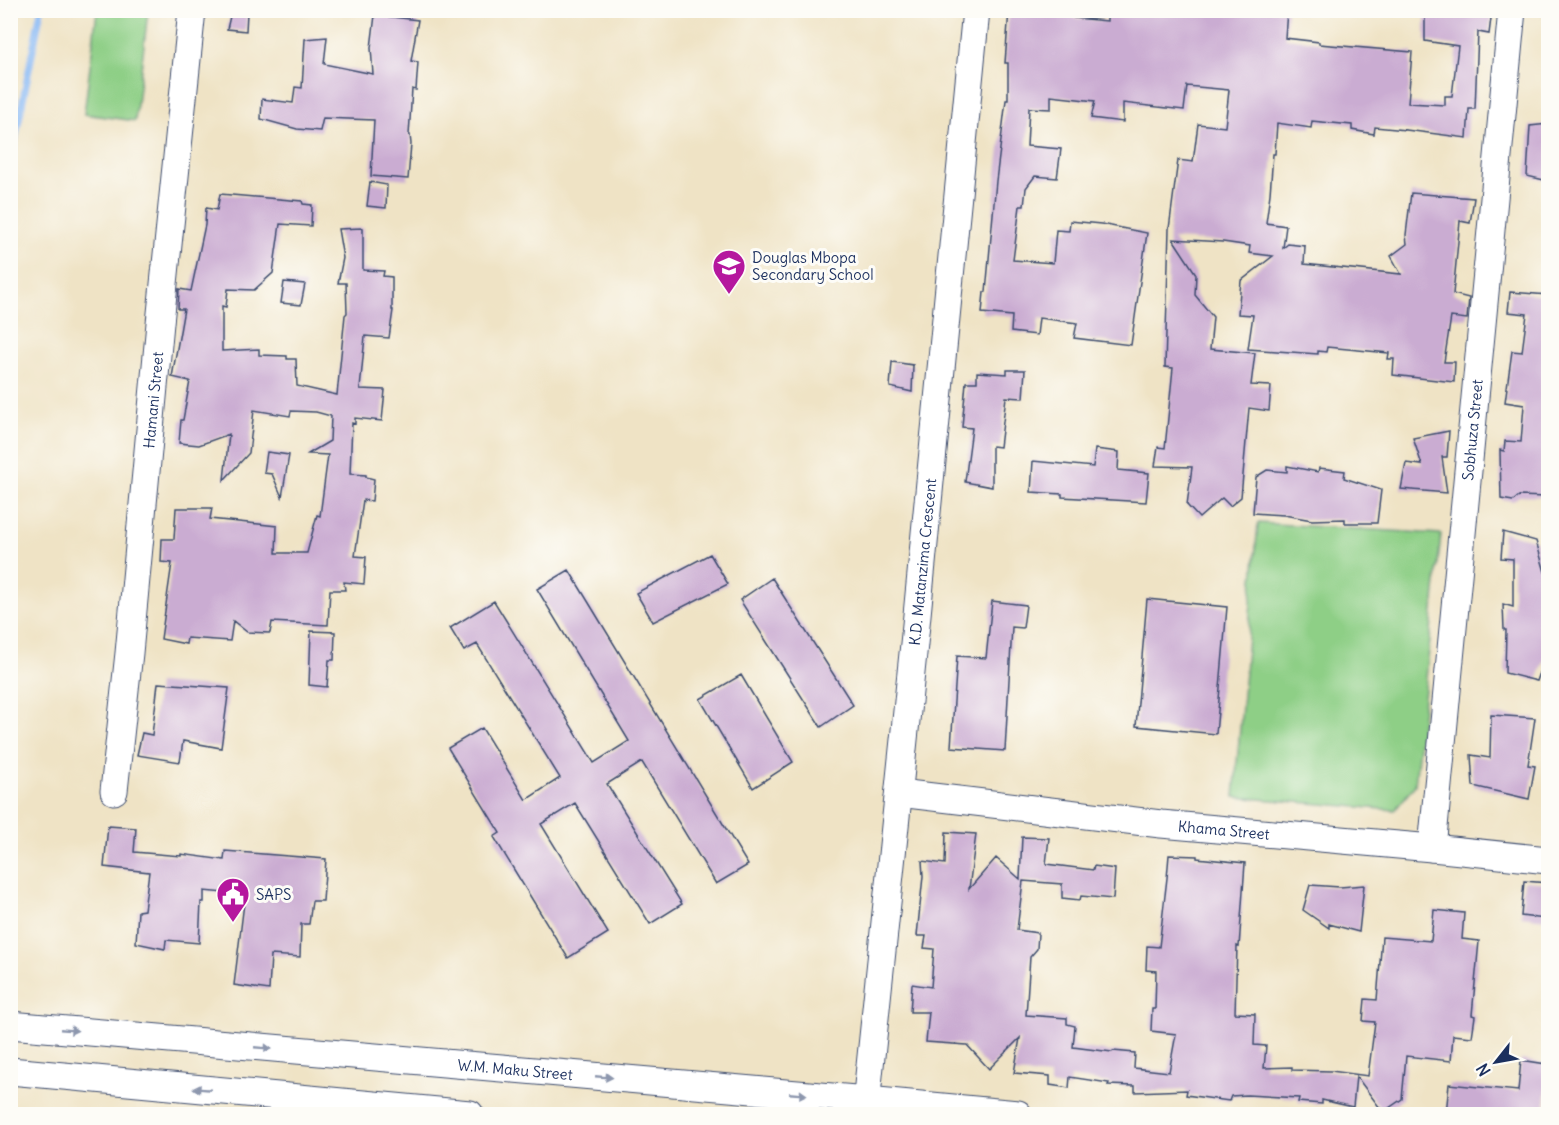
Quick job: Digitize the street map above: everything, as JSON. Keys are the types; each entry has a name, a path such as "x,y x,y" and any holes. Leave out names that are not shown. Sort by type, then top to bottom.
{"street":[{"name":"Hamani Street","path":"114,791 192,10"},
{"name":"K.D. Matanzima Crescent","path":"866,1107 976,10"},
{"name":"Sobhuza Street","path":"1432,848 1512,10"},
{"name":"Khama Street","path":"899,794 1161,824 1548,860"},
{"name":"W.M. Maku Street","path":"10,1025 866,1107 1018,1114"},
{"path":"10,1071 470,1114"}],"green space":[{"path":"97,11 148,11 135,121 84,114"},
{"path":"1258,523 1441,534 1415,785 1395,810 1234,797"}],"building":[{"path":"1009,10 1064,10 1074,18 1107,21 1107,10 1206,13 1207,10 1287,10 1285,38 1319,42 1319,44 1412,52 1408,103 1445,105 1445,96 1452,96 1458,46 1425,41 1425,12 1492,10 1489,34 1478,32 1475,109 1469,109 1467,138 1375,127 1374,134 1352,130 1352,125 1312,121 1311,128 1277,123 1275,154 1273,154 1266,223 1286,226 1283,248 1288,244 1305,246 1304,264 1401,274 1391,256 1407,244 1411,193 1474,198 1470,223 1460,221 1453,294 1469,298 1467,319 1451,317 1444,362 1455,362 1454,382 1393,375 1394,359 1388,359 1389,353 1327,347 1326,352 1318,351 1318,354 1248,349 1253,315 1238,314 1241,281 1273,256 1249,253 1250,246 1173,239 1196,274 1195,295 1213,317 1210,349 1255,353 1251,385 1271,386 1269,411 1249,408 1241,497 1230,506 1222,498 1199,518 1187,505 1192,467 1155,466 1158,447 1165,448 1173,368 1165,367 1169,229 1178,160 1193,162 1198,124 1225,127 1229,90 1187,86 1184,110 1123,103 1123,122 1091,118 1095,101 1051,96 1051,109 1029,108 1027,146 1061,149 1057,178 1035,176 1026,188 1024,206 1020,206 1013,260 1053,263 1056,230 1069,231 1070,221 1101,224 1147,233 1131,345 1074,338 1077,323 1039,318 1037,335 1011,332 1012,316 982,313 996,181 1006,100 1008,100 1008,63 1005,63"},
{"path":"231,12 247,13 246,31 227,29"},
{"path":"375,15 418,20 411,61 418,62 416,90 412,89 408,179 371,176 374,120 323,118 320,131 297,129 261,119 262,99 293,103 295,87 302,88 305,39 327,37 324,64 373,74 371,48"},
{"path":"1548,124 1548,181 1527,176 1530,126"},
{"path":"370,182 387,185 386,208 367,206"},
{"path":"220,194 302,201 303,204 312,205 311,226 280,224 273,273 254,290 228,289 226,307 222,306 222,351 259,349 259,355 287,356 287,359 296,359 297,386 337,395 347,313 346,283 338,283 343,258 338,229 363,228 363,270 384,271 383,276 392,277 393,310 389,338 365,336 360,389 385,390 382,421 355,418 355,424 352,423 350,474 366,475 374,479 372,501 363,500 355,556 366,557 364,584 344,582 345,590 330,590 328,625 272,622 270,633 247,632 233,621 230,641 187,638 186,644 161,639 172,563 161,562 162,539 174,539 176,508 212,508 210,519 277,526 276,553 307,553 317,515 320,516 328,455 308,454 330,441 331,416 316,412 291,411 290,416 254,410 249,453 224,480 229,434 199,445 179,443 181,420 183,420 190,381 172,377 184,309 178,309 179,289 191,291 205,225 206,208 217,210"},
{"path":"284,282 305,284 301,305 281,303"},
{"path":"1510,292 1548,295 1546,497 1519,496 1513,501 1501,499 1500,450 1504,451 1505,441 1521,442 1524,405 1505,402 1512,351 1522,352 1527,314 1508,312"},
{"path":"892,362 913,365 912,392 890,387"},
{"path":"1007,370 1025,370 1023,398 1006,397 1000,447 992,446 992,487 965,482 972,428 962,427 966,382 977,382 977,372 1007,374"},
{"path":"1449,431 1447,457 1442,457 1447,493 1401,489 1406,463 1422,465 1413,438"},
{"path":"1095,449 1119,452 1118,470 1149,473 1146,502 1062,497 1062,494 1031,492 1033,461 1093,467"},
{"path":"267,452 289,455 282,497 272,474 264,473"},
{"path":"1287,466 1318,472 1319,468 1345,471 1344,478 1381,490 1377,523 1345,523 1345,519 1312,520 1253,513 1256,477 1267,470 1287,472"},
{"path":"1503,532 1536,541 1545,572 1547,572 1548,650 1537,681 1505,673 1506,630 1504,630 1503,604 1513,607 1513,559 1501,558"},
{"path":"710,554 728,584 653,622 636,593"},
{"path":"569,570 748,865 716,884 642,762 607,784 682,904 650,924 575,803 541,824 608,933 568,958 494,837 500,833 448,748 482,728 526,800 560,778 477,644 464,651 450,628 494,601 594,763 629,741 537,589"},
{"path":"772,578 853,705 821,727 740,600"},
{"path":"1147,599 1227,607 1216,734 1136,726"},
{"path":"992,601 1026,605 1023,628 1012,627 1005,751 951,747 957,656 986,658"},
{"path":"311,631 335,632 334,660 329,660 327,687 309,685"},
{"path":"741,675 793,762 753,788 700,699"},
{"path":"158,683 229,688 221,748 183,741 180,762 137,755 142,733 152,735"},
{"path":"1491,715 1535,718 1528,765 1535,766 1529,799 1473,786 1471,755 1490,758"},
{"path":"108,826 136,828 134,852 181,856 181,854 224,860 225,851 326,859 323,901 312,901 309,924 301,924 300,957 271,955 269,990 234,985 245,895 204,891 204,902 201,902 199,943 166,940 165,949 136,943 138,911 144,910 149,872 104,867"},
{"path":"946,832 976,834 969,889 996,858 1020,879 1022,837 1049,838 1046,864 1093,870 1094,866 1115,869 1113,899 1081,896 1080,900 1062,898 1062,884 1023,881 1017,930 1038,933 1037,949 1030,957 1026,1015 1067,1018 1067,1024 1075,1026 1073,1047 1135,1053 1134,1068 1169,1072 1176,1034 1151,1031 1152,1009 1155,1009 1156,971 1146,970 1147,946 1159,947 1169,855 1197,856 1197,858 1245,863 1239,947 1237,946 1235,1013 1255,1014 1254,1045 1266,1046 1264,1068 1292,1067 1292,1070 1331,1071 1368,1076 1375,1022 1363,1021 1365,999 1377,1000 1382,937 1431,941 1434,910 1464,913 1462,939 1479,941 1472,1037 1453,1035 1451,1061 1406,1056 1402,1099 1383,1112 1356,1076 1353,1107 1322,1100 1322,1104 1298,1102 1299,1098 1247,1095 1231,1096 1229,1101 1186,1095 1187,1090 1135,1092 1135,1086 1108,1085 1109,1083 1070,1077 1069,1088 1050,1085 1050,1076 1014,1073 1020,1038 989,1069 967,1045 926,1042 929,1012 910,1012 912,984 931,987 934,949 924,948 926,936 917,936 923,876 922,861 945,864"},
{"path":"1524,881 1548,883 1545,919 1521,916"},
{"path":"1310,885 1340,887 1364,885 1359,932 1329,924 1329,928 1303,910"},
{"path":"1521,1060 1546,1064 1546,1077 1548,1077 1544,1114 1446,1114 1449,1084 1518,1091"}],"waterway":[{"path":"10,164 41,10"}],"place":[{"name":"Douglas Mbopa Secondary School","path":"729,295"},
{"name":"SAPS","path":"233,923"}]}
